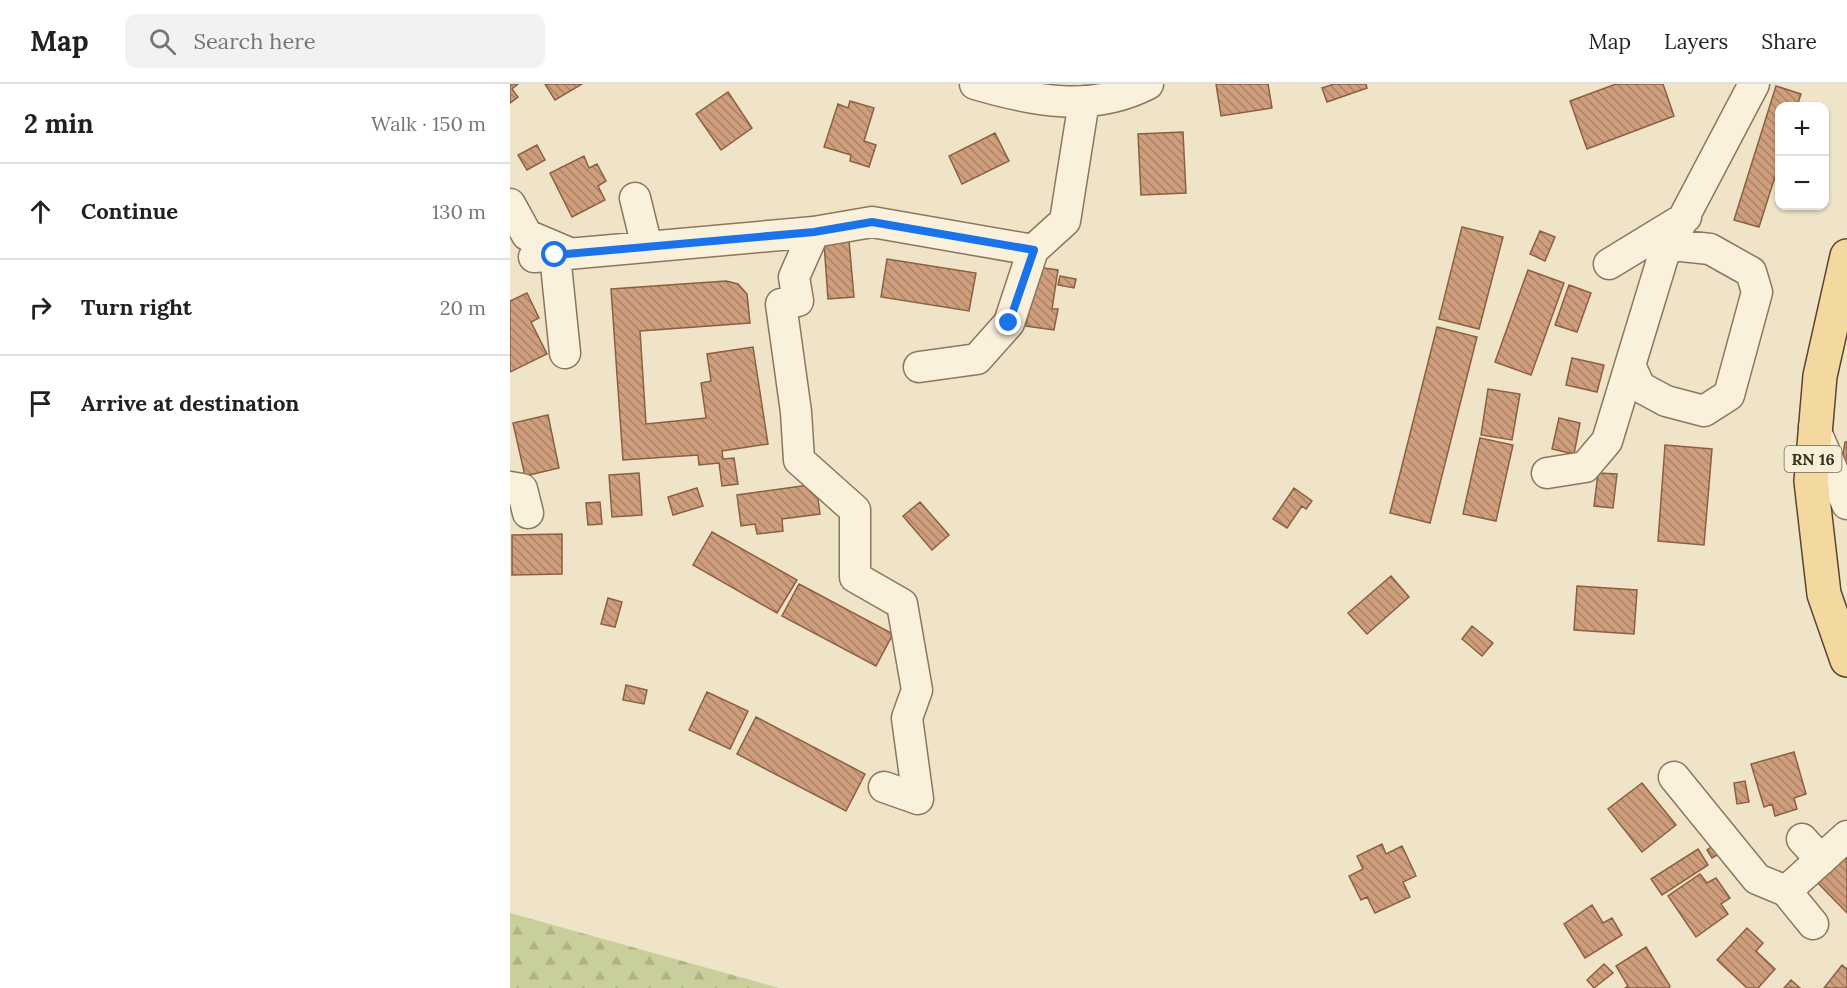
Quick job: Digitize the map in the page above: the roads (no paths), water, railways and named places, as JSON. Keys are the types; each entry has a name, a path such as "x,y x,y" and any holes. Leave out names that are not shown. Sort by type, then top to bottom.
{"main road":[{"name":"RN 16","path":"1847,256 1820,376 1811,481 1824,594 1847,660"}],"street":[{"path":"975,84 1044,101 1084,101 1115,97 1148,84"},
{"path":"1547,473 1585,467 1607,441 1664,257 1754,84"},
{"path":"920,367 977,359 1009,323 1034,250 1065,221 1084,101"},
{"path":"635,198 647,247"},
{"path":"510,204 527,235 554,256 814,232 872,222 1034,250"},
{"path":"1610,264 1686,217"},
{"path":"814,232 794,277 798,301 781,304 796,412 799,460 855,510 855,577 902,604 917,690 907,718 918,799 884,787"},
{"path":"1630,365 1640,387 1666,400 1704,411 1730,395 1757,292 1751,272 1710,249 1672,245"},
{"path":"554,256 565,353"},
{"path":"1814,427 1847,504"},
{"path":"510,487 522,489 528,513"},
{"path":"1674,777 1757,879 1786,891 1813,924"},
{"path":"1786,891 1811,850 1847,836"}]}
